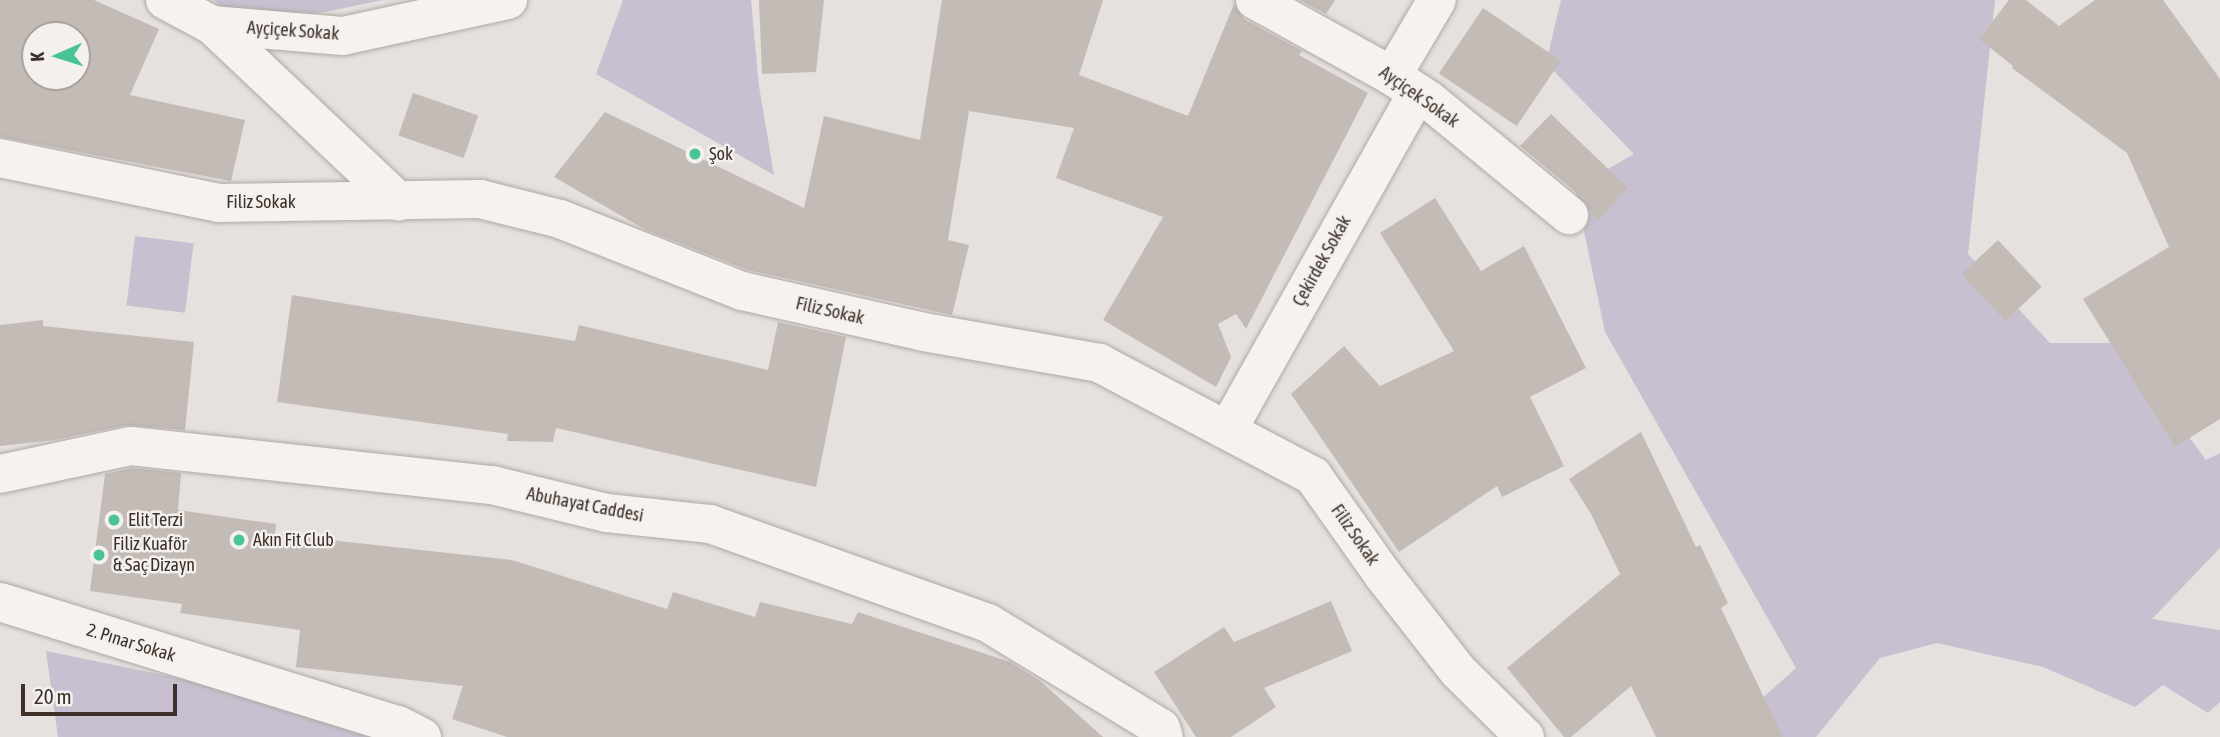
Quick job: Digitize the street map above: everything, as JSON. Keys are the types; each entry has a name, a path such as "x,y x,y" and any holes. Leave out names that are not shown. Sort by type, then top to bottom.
{"street":[{"name":"Ayçiçek Sokak","path":"165,0 212,25 342,36 508,0"},
{"name":"Ayçiçek Sokak","path":"1255,0 1404,84 1569,215"},
{"name":"Çekirdek Sokak","path":"1228,429 1404,84 1437,0"},
{"path":"212,25 399,202"},
{"name":"Filiz Sokak","path":"0,159 219,203 480,200 560,219 742,291 924,331 1099,363 1313,476 1383,575 1458,671 1525,737"},
{"name":"Abuhayat Caddesi","path":"0,474 131,446 492,485 607,513 710,524 988,623 1161,728 1164,737"},
{"name":"2. Pınar Sokak","path":"0,602 398,725 422,737"}],"shaded area":[{"path":"214,0 383,0 320,13 231,14"},
{"path":"623,0 751,0 759,86 774,175 596,74"},
{"path":"1561,0 1995,0 1968,254 2050,343 2120,343 2206,460 2220,453 2220,548 2152,619 2220,630 2220,702 2208,713 2163,685 2135,707 2043,667 1937,643 1880,658 1816,737 1737,737 1737,721 1796,668 1605,332 1575,188 1634,154 1546,63"},
{"path":"135,236 194,243 185,313 126,305"},
{"path":"46,651 246,692 374,737 58,737"}],"building":[{"path":"0,0 94,0 159,29 130,95 245,120 231,181 0,137"},
{"path":"759,0 824,0 816,72 762,74"},
{"path":"942,0 1103,0 1079,75 1188,116 1234,4 1244,19 1302,51 1299,55 1368,93 1246,329 1236,314 1218,324 1231,357 1216,387 1103,320 1163,217 1056,178 1074,128 969,111 948,240 969,245 952,315 748,270 646,230 554,177 605,112 804,208 824,116 920,140"},
{"path":"1300,0 1335,0 1326,14"},
{"path":"2009,0 2026,0 2059,26 2095,0 2163,0 2220,79 2220,419 2175,447 2083,299 2169,247 2127,153 2012,68 2013,66 1979,39"},
{"path":"1483,8 1561,61 1517,126 1439,73"},
{"path":"413,93 478,115 464,158 398,136"},
{"path":"1551,114 1628,188 1597,221 1583,198 1520,146"},
{"path":"1435,198 1481,271 1524,246 1586,368 1530,397 1564,466 1502,497 1497,486 1399,552 1291,394 1344,346 1380,386 1454,351 1380,233"},
{"path":"1998,240 2042,287 2005,321 1961,274"},
{"path":"292,295 575,341 579,325 768,370 778,322 846,337 816,487 556,428 553,442 507,441 508,434 277,402"},
{"path":"43,320 43,326 194,342 185,430 127,425 54,440 0,446 0,325"},
{"path":"1641,432 1696,547 1700,545 1728,603 1721,608 1783,737 1656,737 1631,686 1571,737 1564,737 1507,668 1620,574 1591,514 1569,479"},
{"path":"132,468 181,473 178,510 276,524 275,534 512,560 667,609 673,592 755,617 760,602 852,624 858,612 1010,662 1039,680 1103,737 507,737 452,719 463,686 296,667 300,630 180,613 182,604 90,591 105,474"},
{"path":"1331,601 1352,651 1264,688 1276,707 1231,737 1196,737 1154,672 1224,627 1234,642"}],"place":[{"name":"Şok","path":"695,154"},
{"name":"Elit Terzi","path":"114,520"},
{"name":"Akın Fit Club","path":"239,540"},
{"name":"Filiz Kuaför & Saç Dizayn","path":"99,555"}]}
